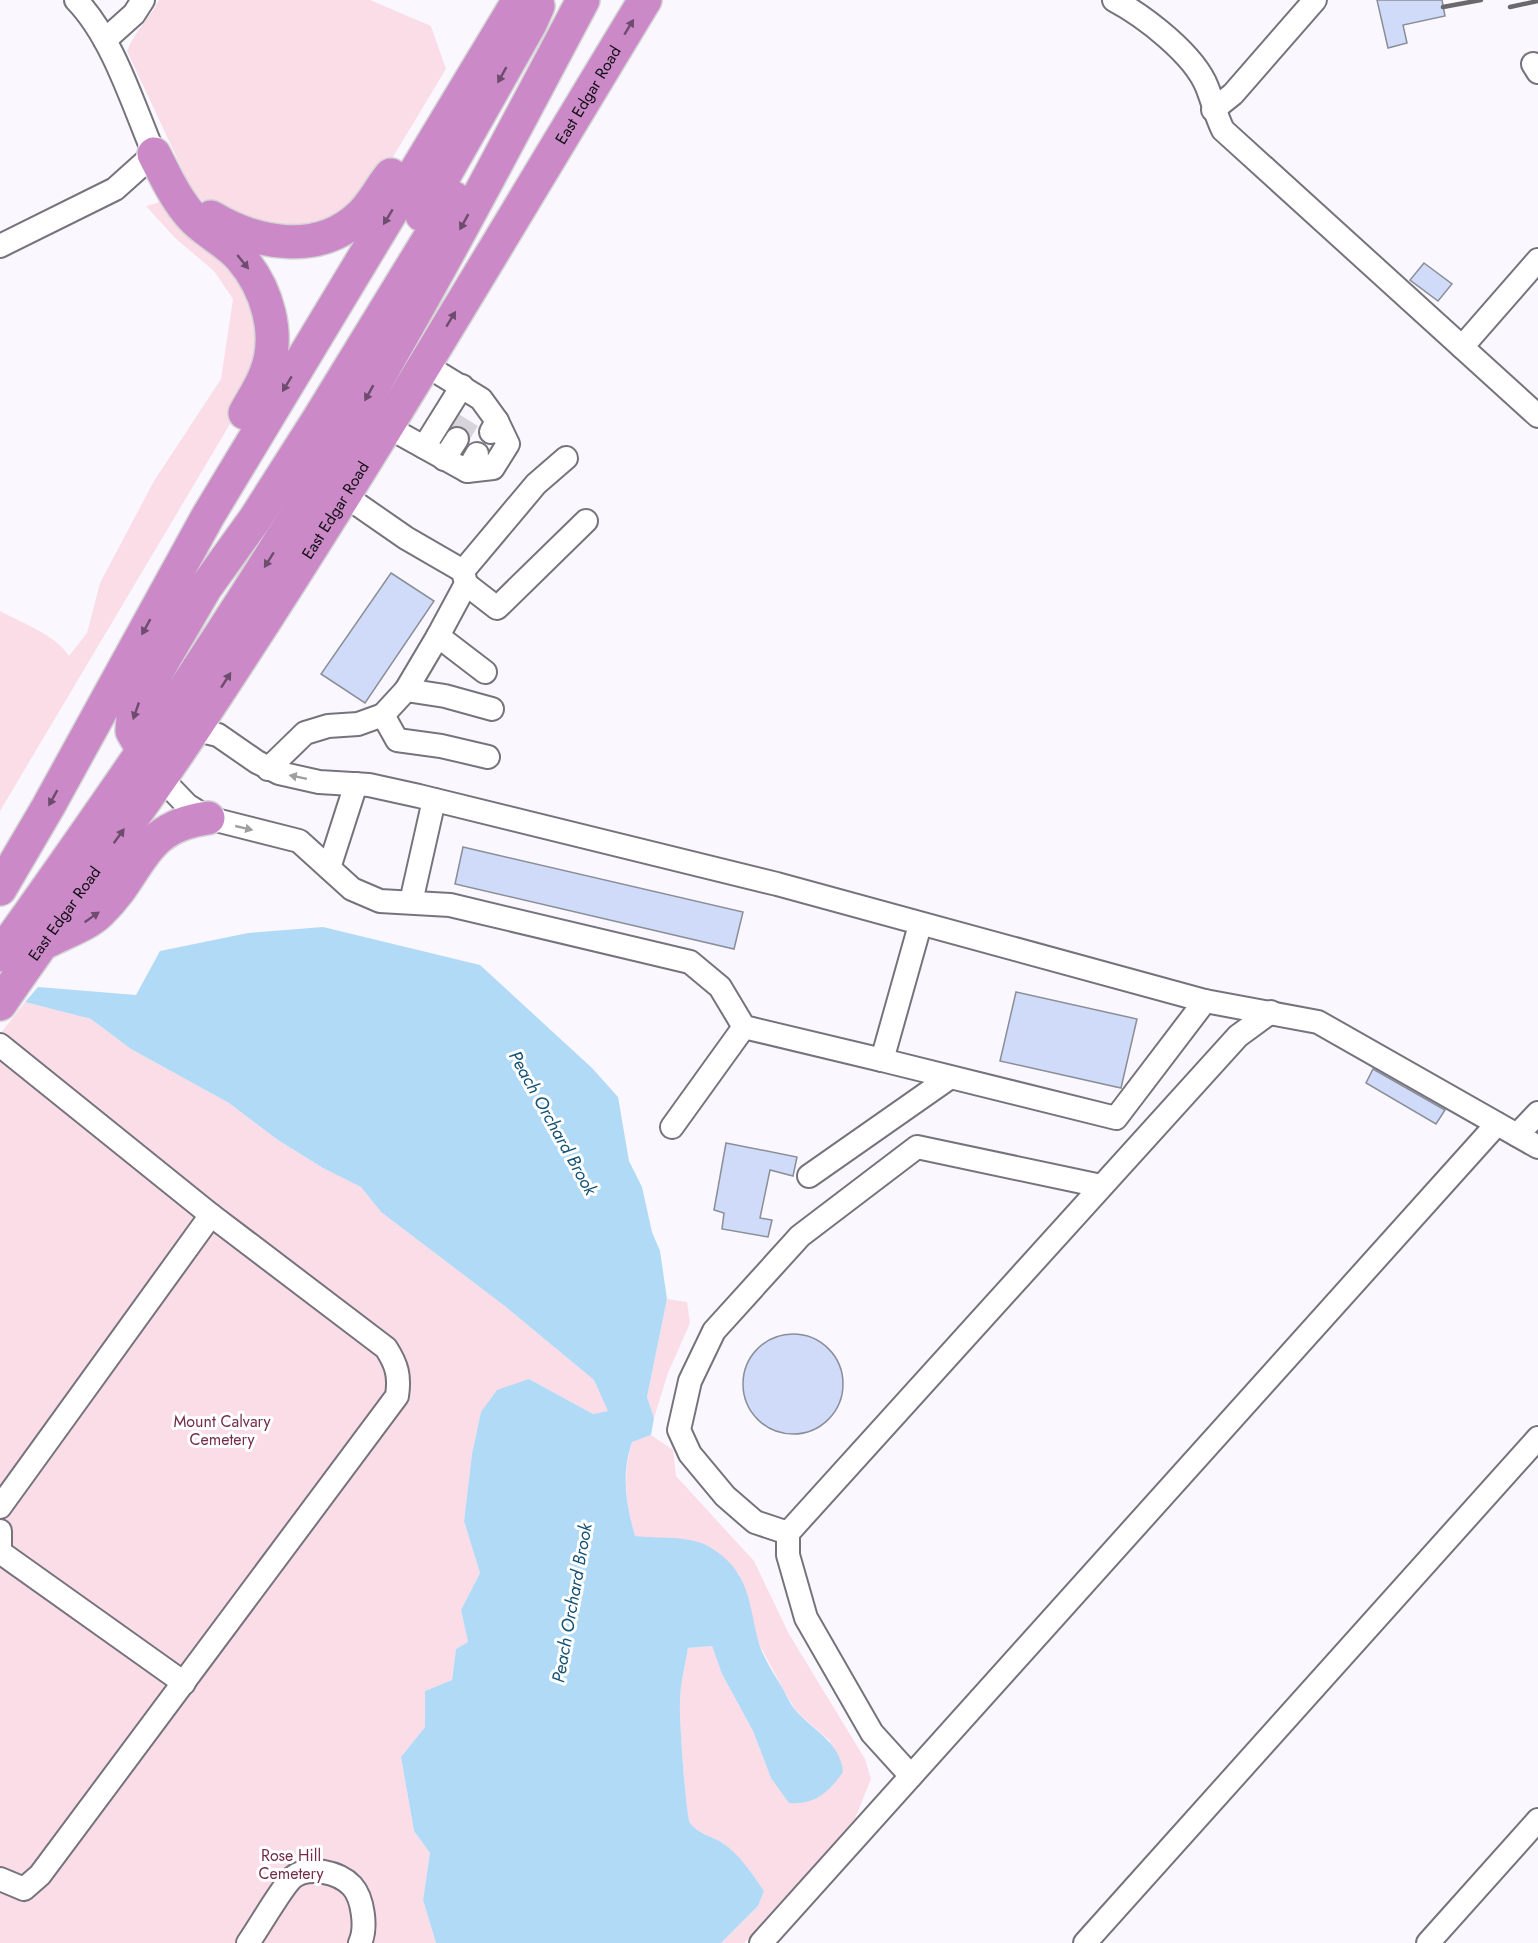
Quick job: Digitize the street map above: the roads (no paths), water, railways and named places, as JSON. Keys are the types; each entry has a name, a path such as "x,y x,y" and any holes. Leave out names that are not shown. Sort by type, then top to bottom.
{"highway":[{"path":"0,889 48,807 174,576 279,397 519,0"},
{"path":"152,766 132,731 137,706 206,587 263,478 457,156 531,24 540,0"},
{"path":"0,955 152,766 179,726 252,586 345,435 450,248 584,0"},
{"name":"East Edgar Road","path":"179,726 344,495 645,0"},
{"path":"206,587 255,519 312,429 499,124 552,60"},
{"path":"154,153 196,208 219,222 265,240 294,242 317,240 341,230 360,217 473,77"},
{"path":"154,153 177,197 192,218 240,256 254,276 266,302 272,338 266,373 210,474 174,576"},
{"name":"East Edgar Road","path":"0,1004 41,944 152,766"},
{"path":"41,944 100,912 150,845 164,831 184,822 208,818"}],"lane":[{"path":"0,246 115,189 154,153 105,40 87,11 76,0"},
{"path":"105,40 134,14 143,0"},
{"path":"1114,0 1147,22 1192,64 1206,86 1223,130 1538,416"},
{"path":"1214,110 1233,94 1315,0"},
{"path":"1462,347 1538,260"},
{"path":"386,426 444,459 493,468 508,444 476,408 462,386 424,364"},
{"path":"424,447 462,386"},
{"path":"444,459 457,439"},
{"path":"268,769 305,733 328,726 358,724 383,715 406,690 438,636 464,578 530,492 566,458"},
{"path":"344,495 464,578 497,608 586,521"},
{"path":"438,636 485,672"},
{"path":"406,690 445,696 492,709"},
{"path":"383,715 397,740 488,757"},
{"path":"179,726 226,739 268,769 319,782 356,784 434,800 777,885 1205,1001 1318,1022 1538,1147"},
{"path":"152,766 187,805 208,818 299,841 352,889 380,901 450,905 690,962 720,987 744,1027 1116,1118 1205,1001"},
{"path":"329,868 356,784"},
{"path":"411,902 434,800"},
{"path":"882,1060 920,925"},
{"path":"911,1776 872,1733 806,1618 788,1555 788,1533 1238,1036 1271,1012"},
{"path":"672,1127 744,1027"},
{"path":"0,1045 211,1215 386,1348 396,1362 400,1380 397,1396 40,1875 24,1888 0,1879"},
{"path":"809,1176 950,1078"},
{"path":"1517,1136 1538,1113"},
{"path":"761,1943 1497,1124"},
{"path":"788,1533 755,1522 725,1496 690,1454 679,1430 690,1382 714,1331 758,1279 800,1236 917,1147 1101,1186"},
{"path":"0,1507 211,1215"},
{"path":"1085,1943 1538,1438"},
{"path":"0,1531 0,1545"},
{"path":"0,1552 184,1683"},
{"path":"1428,1943 1538,1820"},
{"path":"248,1943 293,1877 312,1871 334,1873 353,1886 364,1916 360,1943"}],"water":[{"name":"Peach Orchard Brook","path":"323,927 480,965 592,1068 618,1097 629,1161 642,1187 652,1232 660,1251 667,1299 647,1397 654,1418 651,1435 632,1442 627,1466 627,1501 635,1536 691,1540 708,1546 732,1565 745,1587 760,1646 769,1665 795,1710 826,1739 837,1753 843,1772 820,1796 806,1802 789,1803 771,1778 753,1731 722,1674 712,1646 688,1648 681,1689 680,1712 690,1823 697,1830 721,1842 734,1852 764,1891 758,1906 721,1943 436,1943 423,1900 430,1853 414,1831 401,1757 425,1727 425,1691 452,1680 456,1649 468,1642 461,1610 480,1573 464,1521 472,1454 481,1412 497,1390 529,1379 593,1414 608,1411 594,1380 506,1307 381,1212 361,1187 323,1168 278,1140 229,1103 131,1049 91,1019 25,1002 38,987 136,995 160,951 248,933"}],"tunnel":[{"path":"457,439 470,418"}],"railway":[{"path":"1443,7 1481,0"},
{"path":"1510,7 1538,1"}],"park label":[{"name":"Mount Calvary Cemetery","path":"222,1430"},
{"name":"Rose Hill Cemetery","path":"291,1864"}]}
